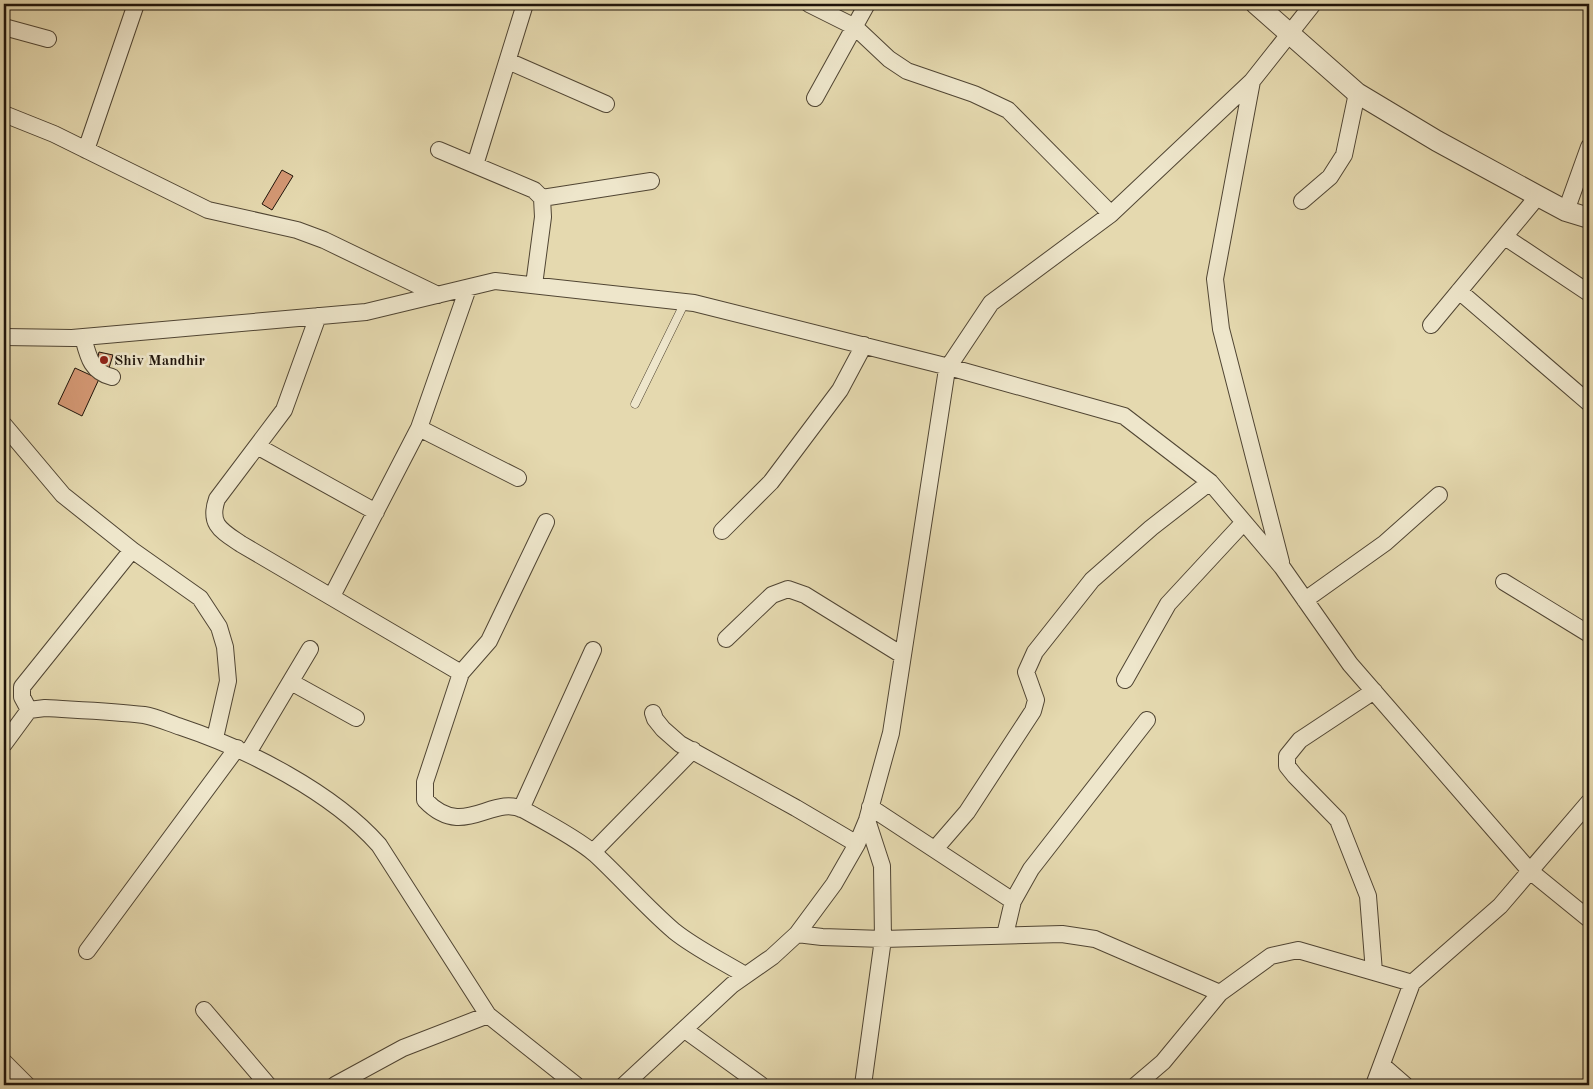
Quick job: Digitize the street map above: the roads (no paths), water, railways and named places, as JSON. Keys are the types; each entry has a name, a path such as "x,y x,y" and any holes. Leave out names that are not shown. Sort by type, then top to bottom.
{"street":[{"path":"86,150 136,4"},
{"path":"475,165 526,4"},
{"path":"809,4 855,26 890,60 908,70 974,94 1008,110 1111,214"},
{"path":"816,98 867,4"},
{"path":"1256,4 1357,92 1437,141 1538,196 1566,211 1589,218"},
{"path":"624,1085 745,976 772,957 797,934 834,884 857,844 869,813 891,733 949,367 991,303 1111,214 1252,80 1313,4"},
{"path":"4,26 48,39"},
{"path":"508,60 606,104"},
{"path":"1252,80 1215,279 1221,329 1282,567"},
{"path":"1302,201 1330,177 1344,155 1357,92"},
{"path":"4,114 86,150 208,210 297,230 324,240 438,295"},
{"path":"1566,211 1589,147"},
{"path":"439,150 534,190 542,198 543,217 534,285"},
{"path":"542,198 652,181"},
{"path":"1431,325 1538,196"},
{"path":"1504,236 1589,293"},
{"path":"4,337 83,337 366,312 495,281 685,302 949,367 1124,416 1210,482 1282,567 1350,664 1530,870 1587,913"},
{"path":"332,596 419,428 468,288"},
{"path":"1459,291 1589,403"},
{"path":"318,316 284,410 217,500 212,512 214,522 241,544 461,673"},
{"path":"83,337 90,363 96,370 112,377"},
{"path":"722,531 771,482 840,390 864,345"},
{"path":"4,426 63,495 132,550 200,598 220,627 226,647 228,681 215,738"},
{"path":"419,428 518,478"},
{"path":"257,446 376,512"},
{"path":"935,850 968,812 1033,711 1036,700 1026,672 1035,652 1092,580 1151,528 1210,482"},
{"path":"1305,600 1385,543 1439,495"},
{"path":"546,522 488,640 461,673 425,782 425,800 437,812 452,816 469,817 505,807 521,809 593,852 676,932 745,976"},
{"path":"1125,680 1168,604 1244,522"},
{"path":"29,710 22,697 22,687 132,550"},
{"path":"1504,582 1589,634"},
{"path":"726,639 772,595 788,589 805,595 902,655"},
{"path":"87,951 243,751 310,650"},
{"path":"521,809 593,650"},
{"path":"290,682 356,718"},
{"path":"1374,691 1300,740 1287,756 1287,766 1338,820 1368,896 1374,972"},
{"path":"4,744 29,710 45,708 146,715 215,738 243,751 318,794 366,831 379,845 488,1015 576,1085"},
{"path":"653,713 655,720 663,729 693,750 857,844"},
{"path":"1006,935 1013,901 1031,869 1147,720"},
{"path":"593,852 693,750"},
{"path":"1374,1085 1412,983 1500,906 1589,802"},
{"path":"869,813 935,850 1013,901"},
{"path":"863,1085 883,939 882,866 869,813"},
{"path":"797,934 822,937 883,939 1062,934 1095,939 1220,992"},
{"path":"1136,1085 1163,1062 1220,992 1271,956 1298,950 1412,983"},
{"path":"204,1010 268,1085"},
{"path":"335,1085 404,1048 488,1015"},
{"path":"685,1030 761,1085"},
{"path":"4,1062 27,1085"},
{"path":"1382,1065 1405,1085"}],"lane":[{"path":"635,404 685,302"}],"place":[{"name":"Shiv Mandhir","path":"104,360"}]}
